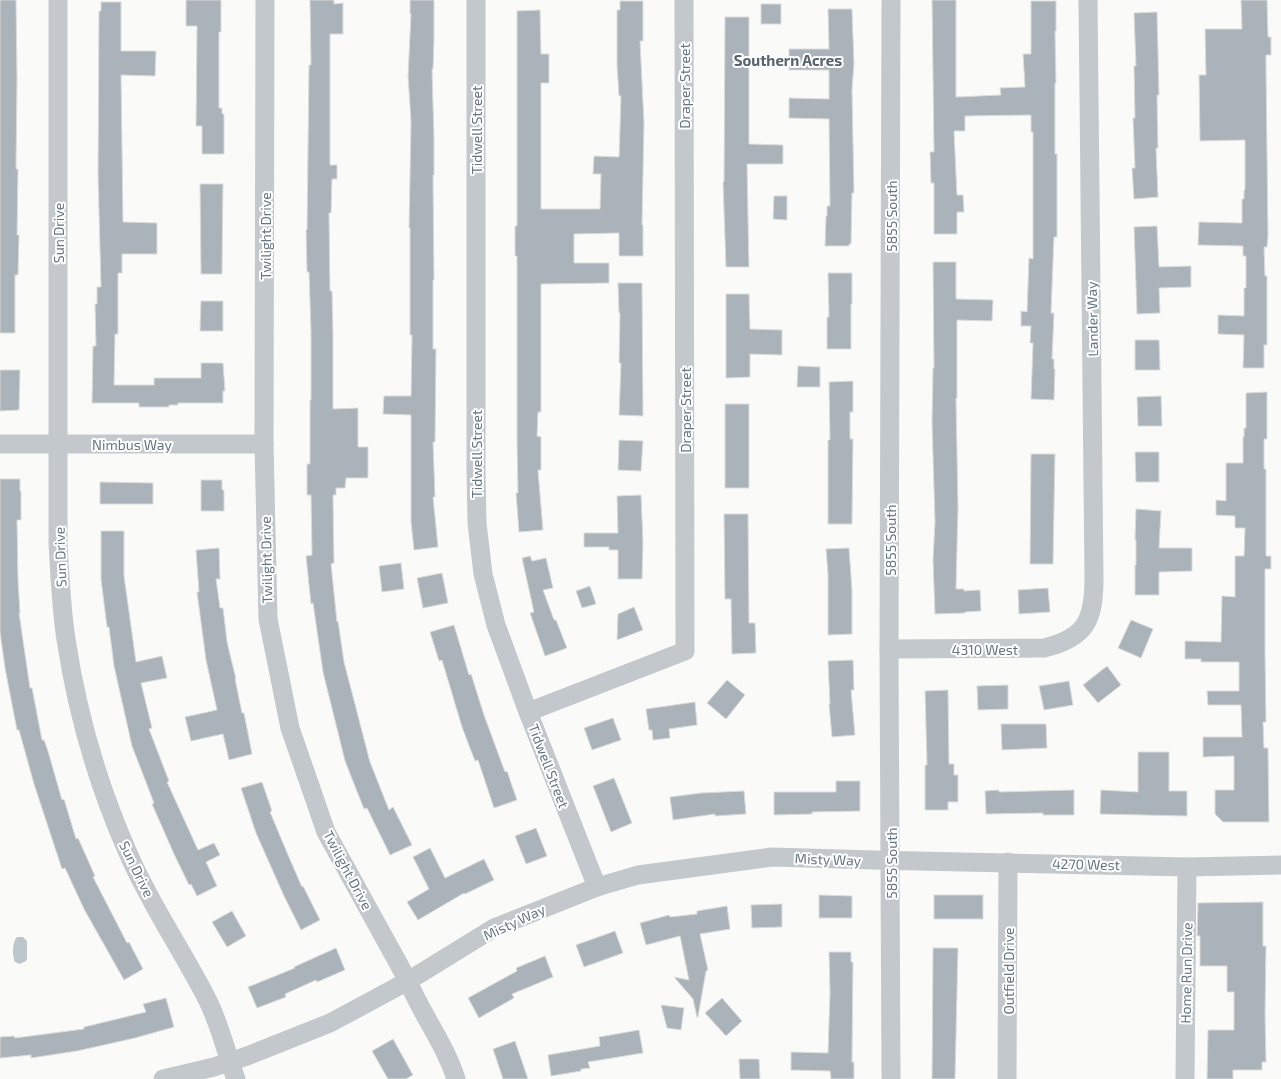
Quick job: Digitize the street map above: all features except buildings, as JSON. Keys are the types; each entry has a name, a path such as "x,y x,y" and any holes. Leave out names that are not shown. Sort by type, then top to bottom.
{"street":[{"name":"Sun Drive","path":"58,0 58,542 66,638 73,680 88,743 102,787 142,884 208,1000 233,1070"},
{"name":"Twilight Drive","path":"265,0 264,444 268,619 290,728 326,832 408,981 416,1001 450,1060 456,1079"},
{"name":"Tidwell Street","path":"476,0 476,470 477,524 483,574 496,625 528,712 597,887"},
{"name":"Draper Street","path":"528,712 685,651 684,0"},
{"name":"5855 South","path":"891,0 889,649 891,1079"},
{"name":"Lander Way","path":"1078,634 1093,607 1094,594 1088,0"},
{"name":"Nimbus Way","path":"0,444 264,444"},
{"name":"4310 West","path":"889,649 1044,648 1069,640 1078,634"},
{"name":"Misty Way","path":"163,1079 214,1067 233,1070 330,1023 408,981 494,928 597,887 638,875 772,857 891,860"},
{"name":"4270 West","path":"891,860 1187,866 1281,866"},
{"name":"Outfield Drive","path":"1007,1079 1008,862"},
{"name":"Home Run Drive","path":"1185,1079 1187,866"}],"shaded area":[{"path":"17,937 23,937 27,941 27,959 20,964 15,962 13,956 13,946"}],"district":[{"name":"Southern Acres","path":"788,60"}]}
